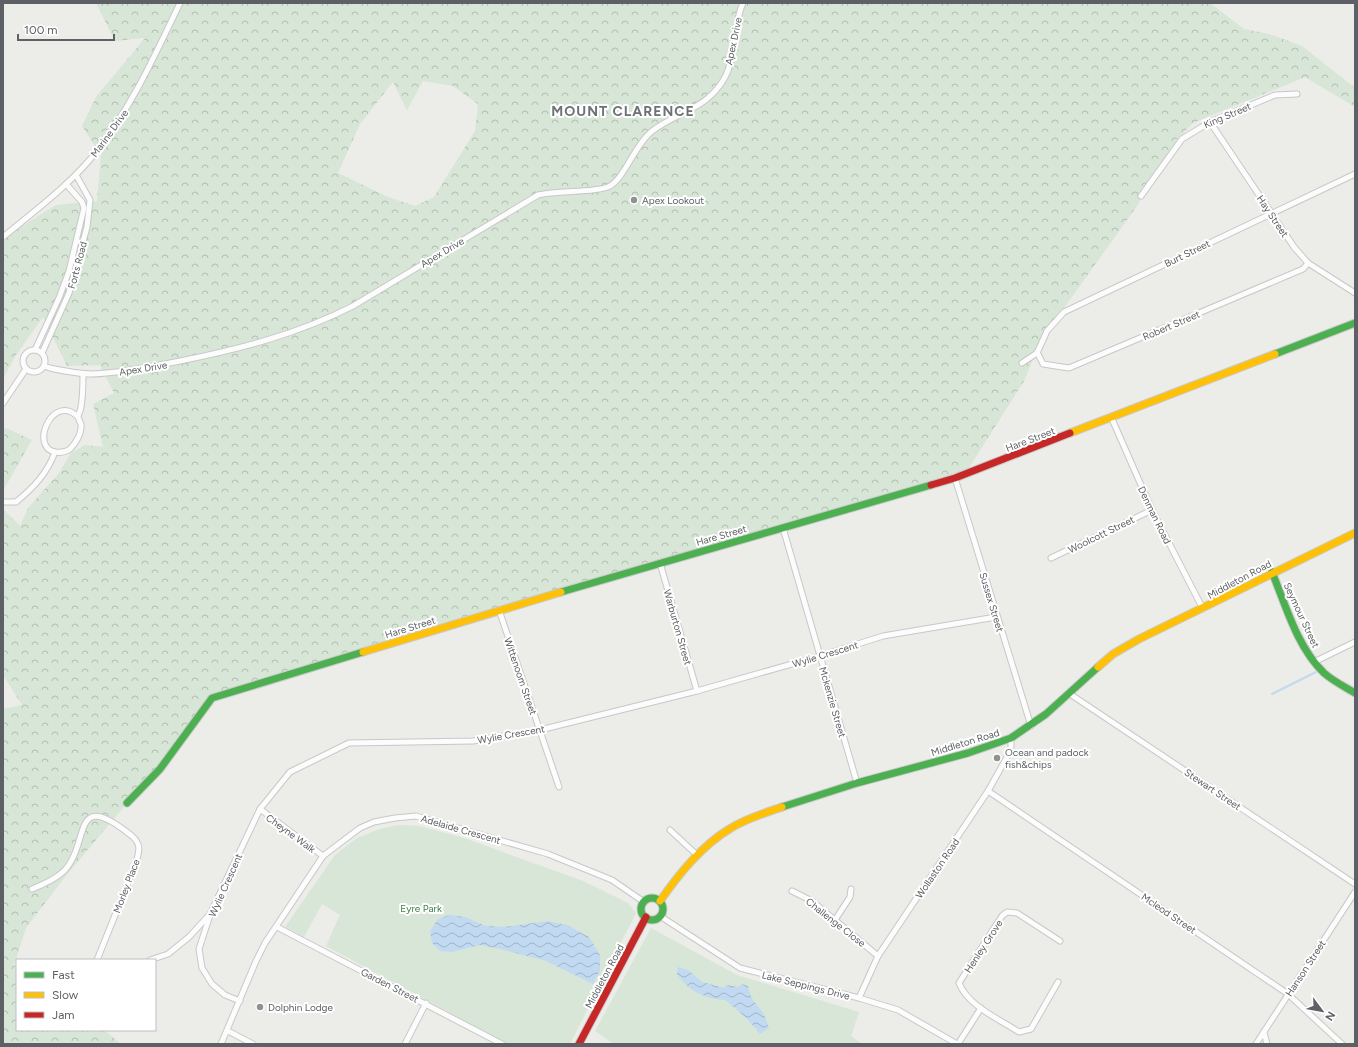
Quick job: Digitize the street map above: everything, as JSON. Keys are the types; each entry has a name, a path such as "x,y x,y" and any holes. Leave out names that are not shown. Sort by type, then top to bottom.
{"street":[{"name":"Marine Drive","path":"3,237 76,175 96,152 120,120 142,83 180,3"},
{"name":"Apex Drive","path":"44,366 83,374 143,369 212,355 274,339 305,328 353,306 538,195 559,191 594,189 606,187 614,183 637,146 651,132 701,104 710,98 718,89 729,65 740,10 744,3"},
{"name":"King Street","path":"1141,196 1182,139 1210,122 1275,95 1297,94"},
{"name":"Hay Street","path":"1210,122 1294,247 1308,263 1355,293"},
{"name":"Burt Street","path":"1038,352 1047,330 1064,312 1270,212 1355,174"},
{"name":"Forts Road","path":"42,354 69,293 87,227 90,200 76,175"},
{"name":"Forts Road","path":"35,350 59,298 69,271 84,208 77,195 66,184"},
{"name":"Robert Street","path":"1038,352 1043,364 1069,368 1303,269 1308,263"},
{"name":"Hare Street","path":"127,802 160,769 212,698 499,610 955,478 1112,419 1355,323"},
{"path":"35,350 42,354 44,357 44,366 36,372 26,369 23,361 24,357 30,351 35,350"},
{"path":"1022,362 1038,352"},
{"path":"3,403 26,369"},
{"path":"78,417 81,408 83,374"},
{"path":"62,411 70,411 78,417 81,425 76,442 65,452 55,452 47,447 44,441 44,433 48,422 55,414 62,411"},
{"name":"Denman Road","path":"1112,419 1152,510 1203,609"},
{"path":"3,502 16,502 35,486 47,469 55,452"},
{"name":"Sussex Street","path":"955,478 1030,726"},
{"name":"Woolcott Street","path":"1051,558 1152,510"},
{"name":"Mckenzie Street","path":"782,528 857,783"},
{"name":"Middleton Road","path":"660,901 674,880 696,855 730,828 757,815 857,783 968,753 1011,738 1030,726 1070,694 1113,654 1139,638 1203,609 1272,572 1355,533"},
{"name":"Warburton Street","path":"660,564 697,691"},
{"name":"Seymour Street","path":"1272,572 1304,646 1314,662 1328,676 1355,693"},
{"name":"Wittenoom Street","path":"499,610 559,787"},
{"name":"Wylie Crescent","path":"240,1001 225,995 212,984 202,968 199,949 211,912 260,809 290,772 349,742 473,741 540,730 697,691 820,656 883,636 996,617"},
{"path":"1314,662 1355,642"},
{"name":"Stewart Street","path":"1070,694 1355,884"},
{"name":"Wollaston Road","path":"858,998 878,956 988,791 1011,750 1011,738"},
{"name":"Mcleod Street","path":"988,791 1288,994 1342,1044"},
{"name":"Cheyne Walk","path":"260,809 323,856"},
{"name":"Morley Place","path":"32,889 64,871 73,855 83,827 88,820 94,816 102,817 115,824 138,841 140,847 136,863 96,959"},
{"name":"Adelaide Crescent","path":"221,1044 228,1031 256,961 323,856 360,828 374,822 416,816 548,854 612,880 644,902"},
{"path":"670,830 696,855"},
{"path":"835,920 844,908 851,889"},
{"name":"Challenge Close","path":"792,891 812,901 878,956"},
{"name":"Hanson Street","path":"1256,1044 1355,892"},
{"path":"652,898 660,901 663,908 660,916 653,919 646,917 642,910 644,902 652,898"},
{"path":"153,959 168,954 189,937 211,912"},
{"name":"Henley Grove","path":"1058,982 1031,1029 1019,1032 981,1008 963,993 959,983 1002,916 1007,912 1017,913 1060,941"},
{"name":"Lake Seppings Drive","path":"660,916 740,968 858,998 898,1010 958,1044"},
{"name":"Middleton Road","path":"579,1044 646,917"},
{"name":"Garden Street","path":"277,927 426,1003 502,1044"},
{"path":"405,1044 426,1003"},
{"path":"958,1044 981,1008"},
{"path":"228,1031 253,1044"},
{"path":"1264,1032 1267,1044"}],"green space":[{"path":"96,3 1210,3 1244,29 1269,34 1302,46 1355,88 1355,107 1305,77 1193,123 1178,138 1137,206 1064,308 1045,330 1024,381 965,474 216,697 65,877 26,928 14,965 16,966 16,1031 105,1031 121,1044 3,1044 3,709 22,705 5,678 3,678 3,509 20,526 28,508 59,473 71,453 85,445 103,447 93,404 114,393 100,365 67,366 43,317 16,355 3,379 3,238 56,205 97,201 101,155 82,126 96,97 145,38 115,41","holes":["423,81 453,86 478,104 475,131 434,197 415,206 388,197 338,173 360,124 393,82 407,110"]},
{"path":"6,428 32,440 4,489 3,430"},
{"name":"Eyre Park","path":"398,825 419,826 464,838 583,881 628,903 636,913 570,1044 508,1044 326,946 340,915 322,904 304,937 285,927 335,855 357,838 380,829"},
{"path":"651,928 737,975 859,1012 851,1036 862,1044 614,1044 595,1031"}],"water":[{"path":"449,915 465,917 486,926 504,927 548,921 567,925 589,937 600,955 600,971 593,984 546,961 500,949 480,945 452,952 440,951 432,943 430,931 438,919"},
{"path":"678,967 688,970 702,982 724,988 727,985 738,987 742,984 748,986 752,998 764,1015 769,1028 760,1034 744,1016 725,1000 704,996 686,985 677,974"}],"waterway":[{"path":"1272,694 1316,672"}],"traffic: fast":[{"path":"1275,354 1355,323"},
{"path":"561,592 931,485"},
{"path":"1272,572 1293,626 1306,651 1324,673 1355,693"},
{"path":"127,803 160,769 212,698 363,652"},
{"path":"782,807 857,783 968,753 1011,738 1046,714 1098,667"},
{"path":"652,898 656,899 662,905 663,909 662,913 656,919 652,920 648,919 642,913 641,909 642,905 648,899 652,898"}],"traffic: slow":[{"path":"1070,433 1275,354"},
{"path":"1098,667 1113,654 1139,639 1355,533"},
{"path":"363,652 561,592"},
{"path":"660,901 701,851 720,835 743,821 782,807"}],"traffic: jam":[{"path":"931,485 955,478 1070,433"},
{"path":"579,1044 646,917"}],"place":[{"name":"Apex Lookout","path":"634,200"},
{"name":"Ocean and padock fish&chips","path":"997,758"},
{"name":"Dolphin Lodge","path":"260,1007"}],"district":[{"name":"MOUNT CLARENCE","path":"623,111"}]}
